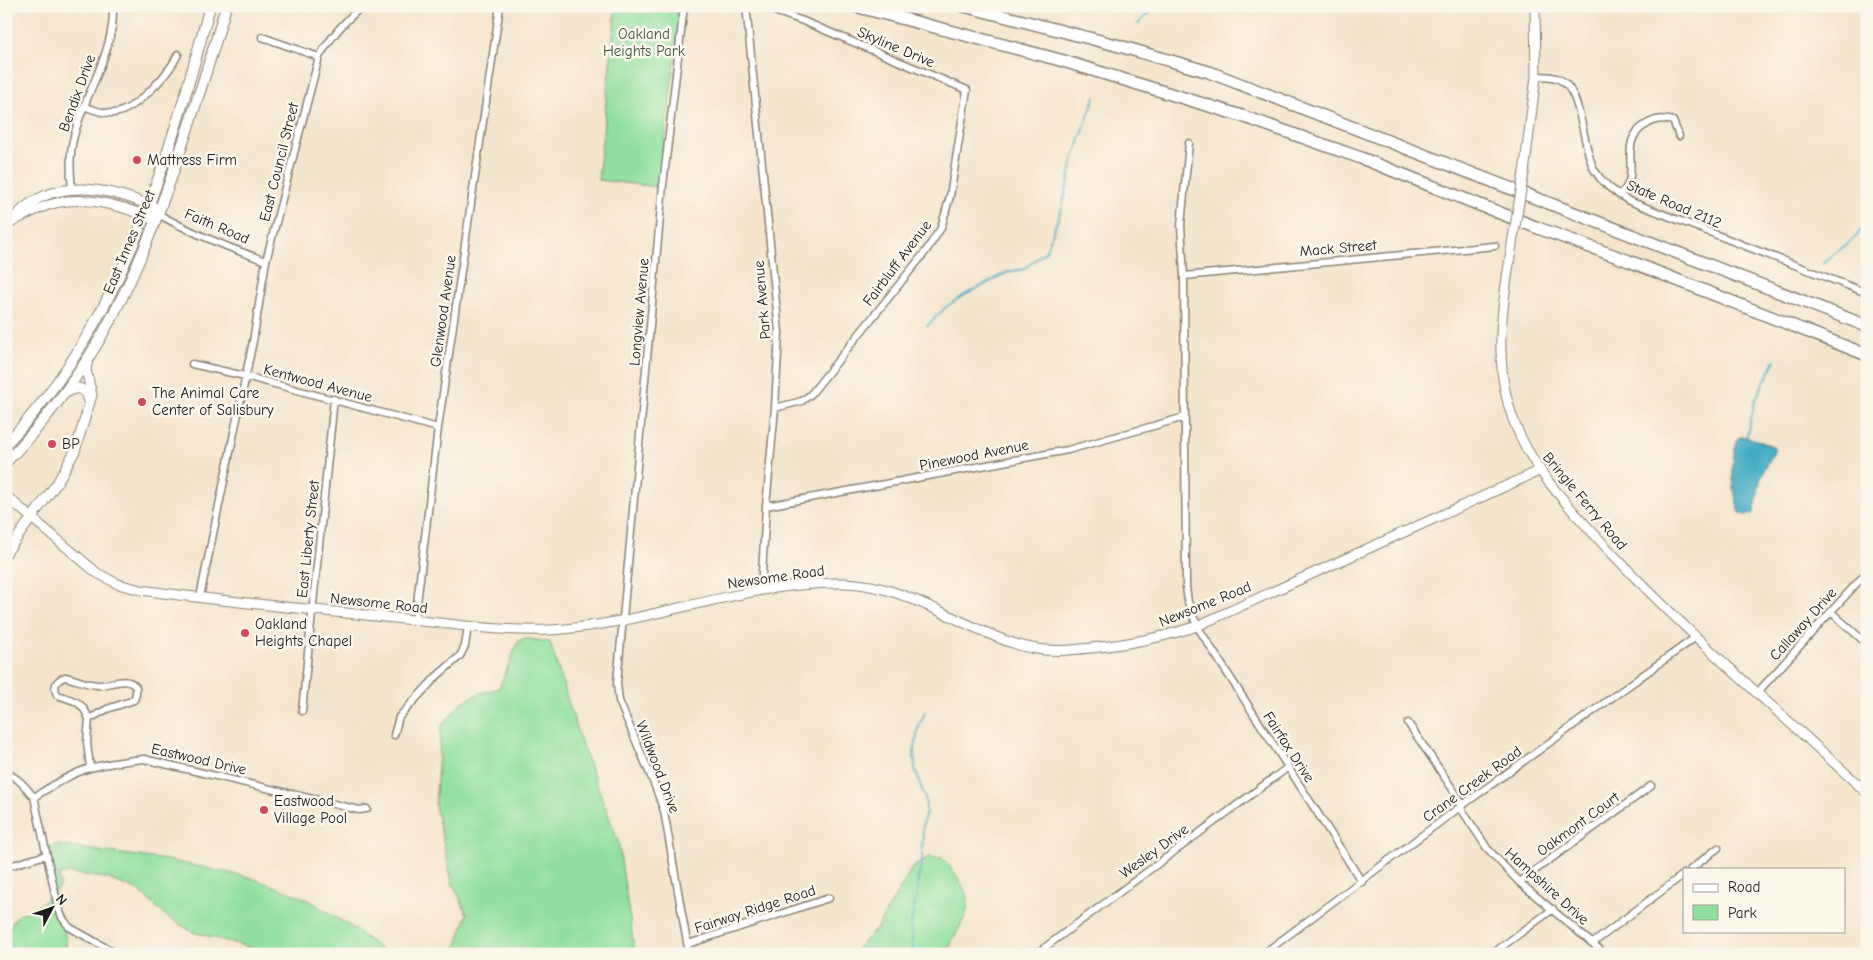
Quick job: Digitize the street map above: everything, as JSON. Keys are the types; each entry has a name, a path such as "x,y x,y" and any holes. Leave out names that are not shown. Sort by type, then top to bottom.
{"highway":[{"path":"855,6 1060,60 1242,116 1361,158 1867,355"},
{"path":"964,6 1116,45 1209,72 1867,326"}],"main road":[{"name":"East Innes Street","path":"6,444 50,392 85,341 119,276 144,216 177,120 210,6"},
{"name":"East Innes Street","path":"6,462 63,396 109,324 129,286 151,235 206,72 226,6"},
{"path":"63,396 71,389 79,388 86,392 89,400"}],"street":[{"name":"Bendix Drive","path":"72,190 72,146 84,106 110,41 113,25 113,6"},
{"path":"262,37 319,57 331,38 346,20 362,6"},
{"name":"Glenwood Avenue","path":"416,620 438,428 500,6"},
{"name":"Longview Avenue","path":"623,620 662,195 684,6"},
{"name":"Park Avenue","path":"746,6 779,332 775,408 766,506 762,591"},
{"name":"Skyline Drive","path":"760,6 803,21 967,90"},
{"name":"Bringle Ferry Road","path":"1535,6 1536,76 1500,346 1505,390 1518,433 1539,471 1624,566 1696,637 1867,793"},
{"path":"84,106 108,113 117,113 127,109 167,73 178,54"},
{"name":"East Council Street","path":"200,597 246,376 266,261 319,57"},
{"name":"State Road 2112","path":"1536,76 1558,78 1571,90 1576,100 1585,142 1594,170 1602,181 1618,195 1629,201 1867,293"},
{"name":"Fairbluff Avenue","path":"775,408 802,401 811,394 926,251 941,228 950,196 967,90"},
{"path":"1618,195 1625,191 1630,183 1630,146 1633,136 1640,128 1654,120 1664,118 1673,121 1679,136"},
{"path":"1189,143 1181,225 1184,276 1186,587 1188,602 1197,626"},
{"name":"Faith Road","path":"9,225 22,210 32,202 45,196 72,190 106,191 154,206 158,214 174,223 266,261"},
{"name":"Faith Road","path":"9,225 47,206 73,201 104,203 150,218 158,214"},
{"name":"Mack Street","path":"1184,276 1495,246"},
{"path":"6,553 57,483 73,454 82,430 92,391 86,370 88,359"},
{"name":"Kentwood Avenue","path":"192,364 246,376 438,428"},
{"name":"East Liberty Street","path":"302,711 314,610 334,399"},
{"name":"Pinewood Avenue","path":"766,506 1068,450 1185,417"},
{"name":"Newsome Road","path":"6,496 87,566 108,580 141,590 468,626 549,630 590,626 623,620 762,591 841,583 870,586 899,594 1016,644 1044,650 1063,651 1121,645 1167,636 1197,626 1539,471"},
{"name":"Callaway Drive","path":"1758,693 1867,572"},
{"path":"1831,612 1867,644"},
{"name":"Wildwood Drive","path":"623,620 618,701 664,811 689,954"},
{"path":"394,735 399,717 436,676 460,656 465,646 468,626"},
{"name":"Fairfax Drive","path":"1197,626 1362,882"},
{"name":"Crane Creek Road","path":"1263,954 1362,882 1460,807 1696,637"},
{"path":"90,719 107,709 134,700 136,687 132,682 125,681 99,686 65,676 59,679 56,684 55,690 58,695 79,702 86,710 90,719 87,742 90,768"},
{"name":"Hampshire Drive","path":"1408,724 1460,800 1460,807 1487,848 1519,882 1605,954"},
{"name":"Eastwood Drive","path":"34,797 75,774 90,768 115,762 144,759 359,810 365,809"},
{"name":"Wesley Drive","path":"1036,954 1287,768"},
{"path":"6,773 24,786 34,797 58,907 62,917 69,927 117,954"},
{"name":"Oakmont Court","path":"1519,882 1651,786"},
{"path":"1692,868 1718,848"},
{"path":"6,867 46,855"},
{"path":"1594,944 1683,875"},
{"name":"Fairway Ridge Road","path":"688,944 829,898"},
{"path":"1492,954 1553,909"}],"green space":[{"name":"Oakland Heights Park","path":"616,6 681,6 659,187 598,180"},
{"path":"524,638 550,642 579,737 618,841 635,954 454,954 467,914 452,882 435,805 441,727 461,703 480,693 499,688 518,642"},
{"path":"56,845 167,860 249,877 307,899 353,928 387,954 274,954 193,932 167,917 139,891 106,878 68,873 59,875 60,885 52,897 65,934 65,954 6,954 8,934 16,917 38,906 47,897 49,880 45,865 53,863 49,846"},
{"path":"929,857 942,858 961,882 967,896 968,903 965,916 947,954 851,954 876,929 912,868"}],"water":[{"path":"1739,437 1748,437 1773,446 1775,449 1761,478 1754,513 1747,516 1740,513 1735,496 1733,464"}],"waterway":[{"path":"1138,24 1147,15 1152,6"},
{"path":"927,326 947,306 1008,272 1024,269 1046,251 1062,208 1074,157 1095,97"},
{"path":"1823,263 1856,237 1867,221"},
{"path":"1746,439 1755,401 1775,360"},
{"path":"913,954 911,924 922,863 923,824 926,811 925,798 915,769 914,753 918,729 925,712"}],"place":[{"name":"Mattress Firm","path":"137,160"},
{"name":"The Animal Care Center of Salisbury","path":"142,402"},
{"name":"BP","path":"52,444"},
{"name":"Oakland Heights Chapel","path":"245,633"},
{"name":"Eastwood Village Pool","path":"264,810"}]}
